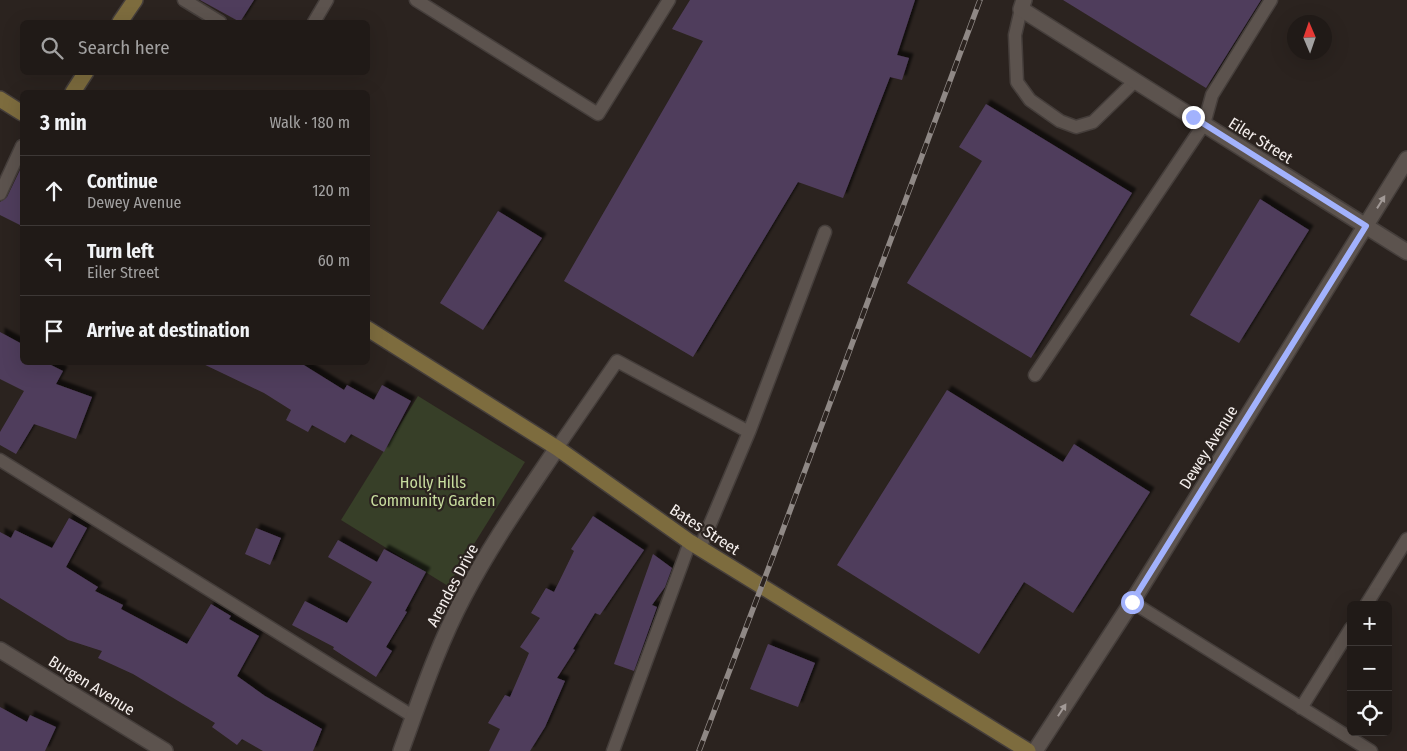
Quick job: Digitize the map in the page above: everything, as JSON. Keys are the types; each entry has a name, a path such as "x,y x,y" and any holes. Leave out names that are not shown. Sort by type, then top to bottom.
{"main road":[{"path":"121,20 135,0"},
{"path":"74,90 84,75"},
{"path":"0,99 20,112"},
{"name":"Bates Street","path":"370,330 557,448 695,545 1028,751"}],"street":[{"name":"Eiler Street","path":"1023,4 1135,81 1407,252"},
{"name":"Dewey Avenue","path":"1035,751 1132,602 1407,159"},
{"name":"Arendes Drive","path":"401,751 445,636 464,596 495,541 557,448"},
{"name":"Burgen Avenue","path":"0,650 165,751"}],"lane":[{"path":"184,0 217,20"},
{"path":"315,20 327,0"},
{"path":"416,0 598,114 669,0"},
{"path":"1035,375 1204,124 1212,95 1271,0"},
{"path":"1023,4 1015,35 1017,82 1030,100 1060,121 1076,127 1093,122 1135,81"},
{"path":"0,194 20,150"},
{"path":"613,751 695,545 749,432 825,232"},
{"path":"557,448 617,361 749,432"},
{"path":"0,460 414,717"},
{"path":"1368,601 1407,539"},
{"path":"1132,602 1370,751"},
{"path":"1301,708 1347,634"}],"green space":[{"name":"Holly Hills Community Garden","path":"418,396 525,462 448,586 341,520"}],"building":[{"path":"200,0 254,0 241,20 236,20"},
{"path":"690,0 915,0 897,55 909,58 902,80 890,77 843,198 798,182 693,357 564,281 703,41 672,29"},
{"path":"1063,0 1261,0 1206,88"},
{"path":"986,104 1132,193 1031,358 907,283 982,161 959,147"},
{"path":"20,170 20,225 0,215 0,202 7,197"},
{"path":"1260,199 1309,230 1239,343 1190,315"},
{"path":"498,211 542,238 483,330 440,303"},
{"path":"0,332 20,343 20,365 51,365 63,371 56,384 92,397 76,439 34,424 16,454 0,445 0,432 24,391 0,379"},
{"path":"205,365 304,365 344,390 347,385 374,400 382,385 411,401 384,452 351,434 345,443 312,425 308,432 286,420 291,410 264,393"},
{"path":"947,390 1063,462 1074,444 1150,492 1073,613 1024,582 979,654 837,565"},
{"path":"593,516 644,550 600,615 595,613 573,649 575,650 557,678 565,681 545,727 530,751 489,751 500,729 488,723 505,695 510,697 529,653 520,647 540,618 531,613 546,588 554,592 574,551 571,549"},
{"path":"69,518 87,528 66,567 98,587 95,591 123,605 121,609 187,644 211,604 231,616 229,619 259,636 237,676 265,696 322,729 313,751 263,751 242,739 237,745 212,727 215,723 133,674 98,658 102,651 68,640 0,598 0,532 11,538 15,530 52,548"},
{"path":"256,528 281,538 270,565 245,554"},
{"path":"338,540 377,562 384,549 426,572 405,611 407,612 386,647 392,651 376,677 333,649 334,647 292,625 305,601 347,623 372,582 328,557"},
{"path":"653,554 672,568 665,587 652,605 657,607 634,671 614,664"},
{"path":"768,644 815,663 798,707 750,689"},
{"path":"0,707 27,722 30,715 56,727 45,751 0,751"}],"railway":[{"path":"699,751 980,0"}],"route":[{"path":"1132,602 1366,226 1193,117"}]}
